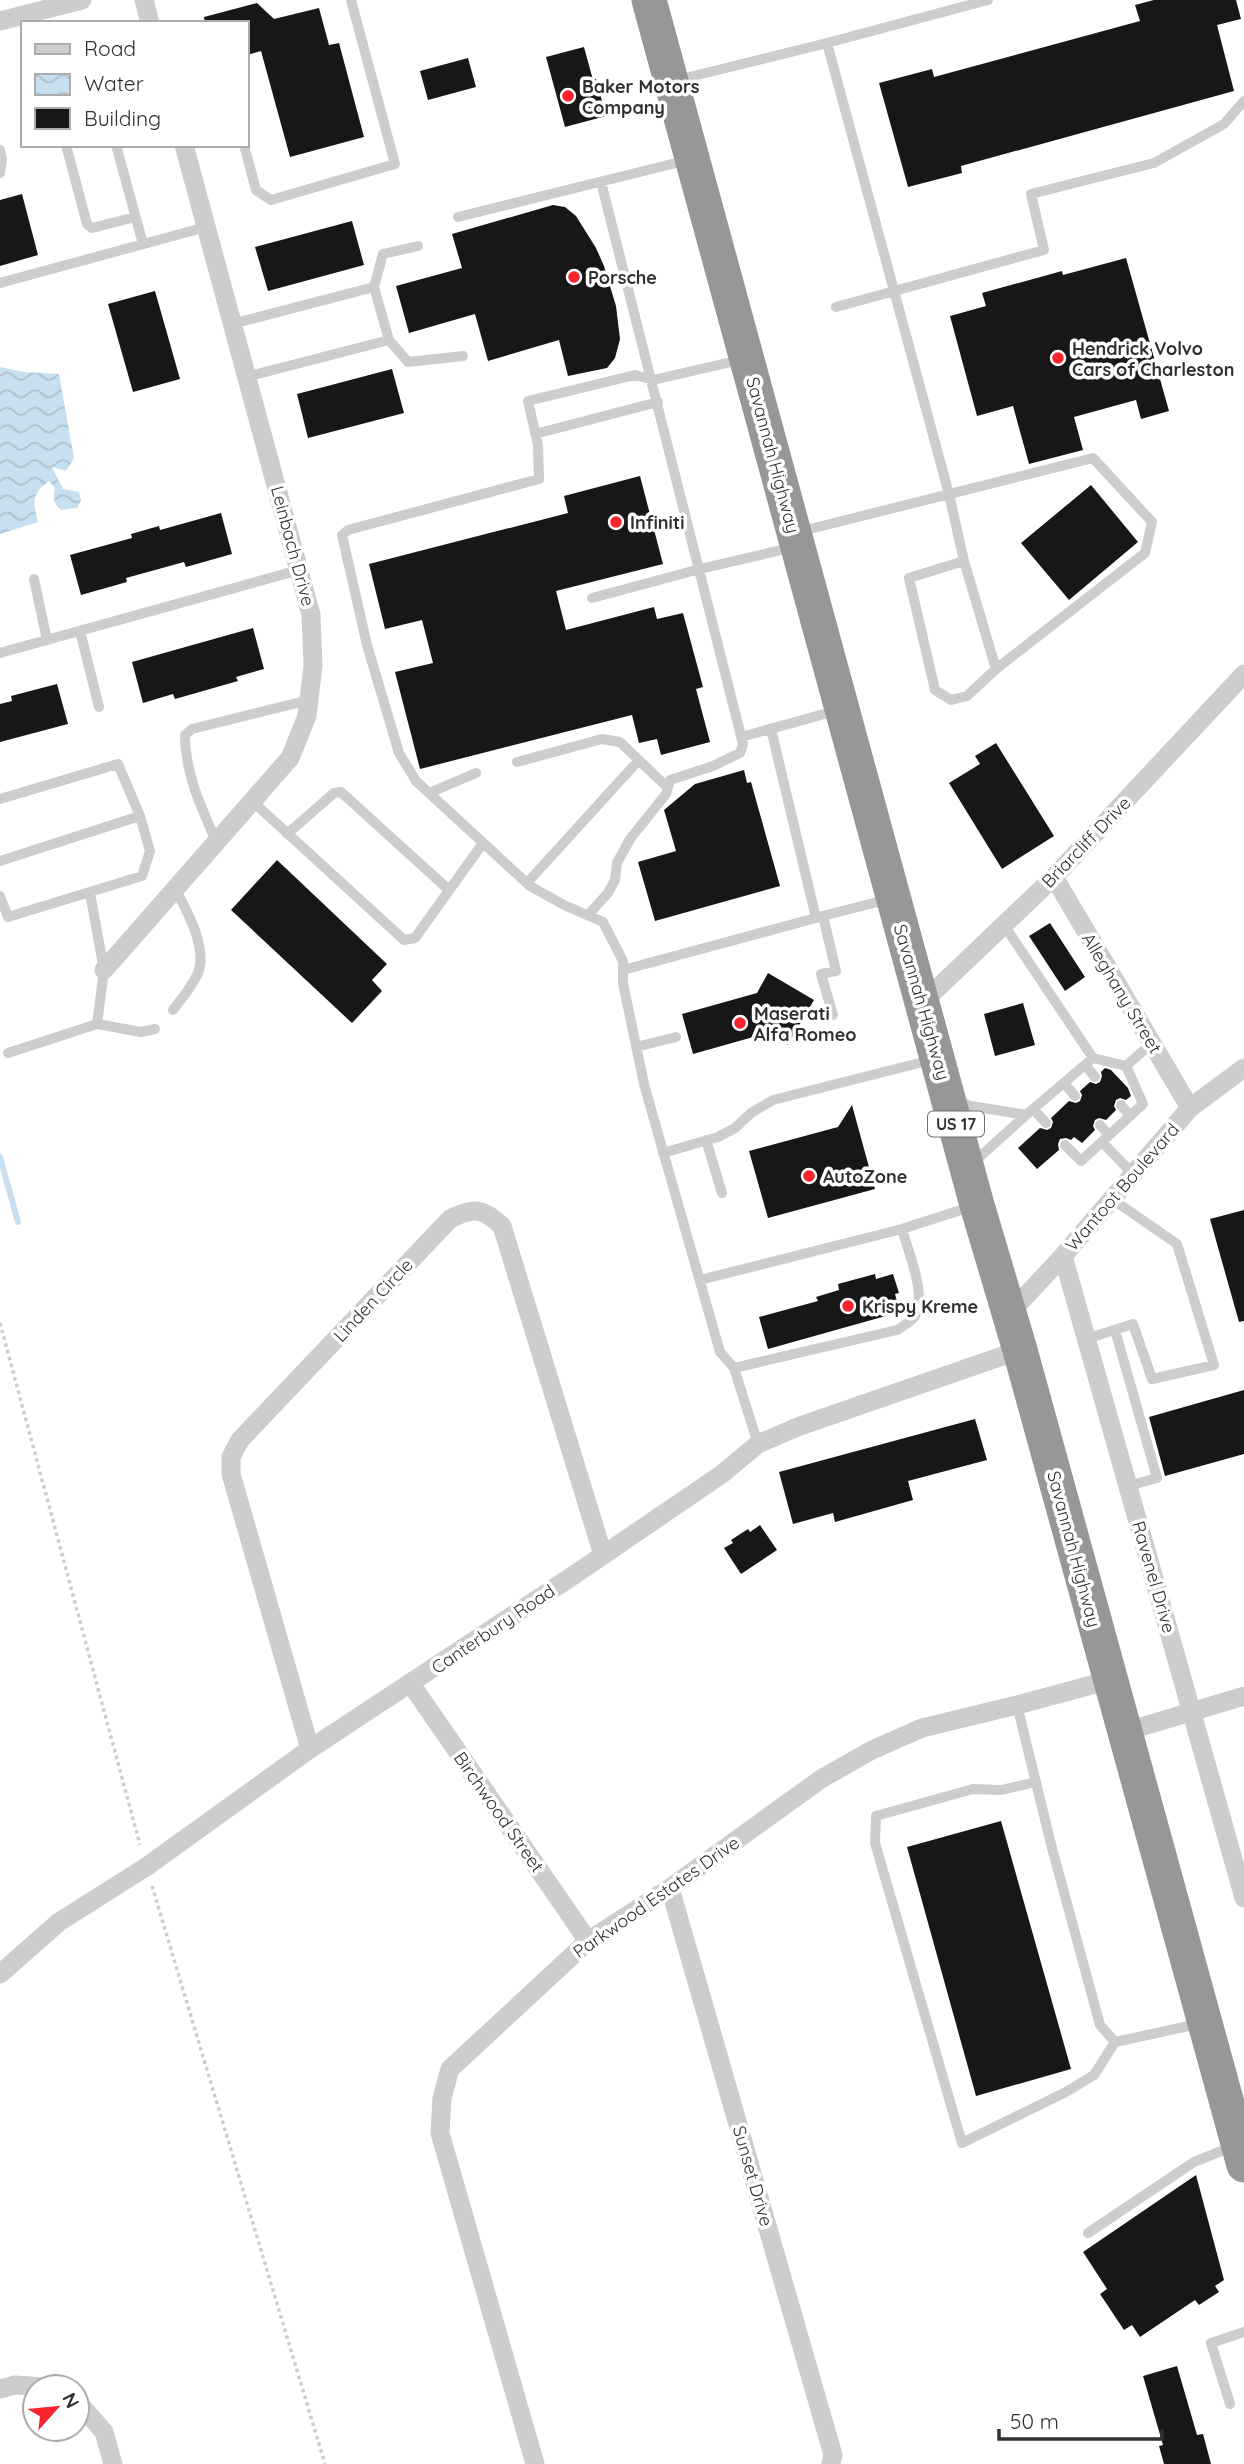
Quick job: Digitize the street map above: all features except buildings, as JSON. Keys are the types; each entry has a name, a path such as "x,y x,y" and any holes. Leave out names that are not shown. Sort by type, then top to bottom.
{"highway":[{"name":"Savannah Highway","path":"649,0 977,1205 1020,1350 1241,2155"}],"street":[{"path":"0,21 82,0"},
{"path":"144,0 149,21"},
{"name":"Leinbach Drive","path":"104,970 290,758 307,716 313,666 311,615 185,147"},
{"name":"Briarcliff Drive","path":"922,1003 1054,877 1244,674"},
{"name":"Alleghany Street","path":"1054,877 1190,1108"},
{"name":"Wantoot Boulevard","path":"1009,1314 1063,1256 1190,1108 1244,1068"},
{"name":"Linden Circle","path":"310,1749 231,1474 231,1457 240,1440 450,1219 465,1212 478,1210 490,1214 502,1226 603,1555"},
{"name":"Ravenel Drive","path":"1063,1256 1244,1898"},
{"name":"Canterbury Road","path":"0,1974 59,1922 146,1867 310,1749 722,1474 758,1444 800,1426 1020,1350"},
{"name":"Parkwood Estates Drive","path":"535,2464 440,2133 442,2098 450,2069 588,1941 670,1888 821,1779 872,1750 922,1728 1110,1680"},
{"name":"Birchwood Street","path":"411,1684 588,1941"},
{"path":"1124,1732 1244,1696"},
{"name":"Sunset Drive","path":"670,1888 833,2455 831,2464"},
{"path":"0,2389 21,2385"},
{"path":"91,2418 104,2432 113,2464"}],"lane":[{"path":"245,147 256,190 271,200 395,164 351,0"},
{"path":"671,82 988,0"},
{"path":"827,43 949,494 964,561 996,669"},
{"path":"835,307 1044,250 1031,194 1154,163 1224,124 1244,101"},
{"path":"67,147 87,224 92,228 135,217"},
{"path":"117,147 143,244"},
{"path":"0,150 0,173"},
{"path":"458,217 692,159"},
{"path":"588,915 608,893 615,880 617,863 630,839 666,794 670,780 713,766 740,753 743,744 601,182"},
{"path":"0,283 206,227"},
{"path":"418,246 383,254 374,287 389,340 408,362 463,356"},
{"path":"232,324 374,287"},
{"path":"246,377 389,340"},
{"path":"747,359 653,380 635,375 528,401 538,445 539,479 348,530 342,536 367,645 399,753 416,781 527,883 564,905 603,922 622,961 623,983 644,1084 719,1352 734,1368 758,1444"},
{"path":"535,435 658,402"},
{"path":"592,598 700,569 949,494 1093,458 1152,522 1145,553 996,669 967,696 951,700 935,690 909,578 964,561"},
{"path":"0,653 299,570"},
{"path":"34,579 47,640"},
{"path":"80,631 99,707"},
{"path":"216,841 196,797 186,735 192,729 309,700"},
{"path":"741,737 842,709"},
{"path":"771,729 819,917 836,971 821,974 833,1014"},
{"path":"517,762 602,739 620,742 668,788"},
{"path":"527,883 639,760"},
{"path":"0,799 118,764 140,817 150,851 142,876 8,918 0,896"},
{"path":"429,793 476,773"},
{"path":"288,834 334,793 341,792 449,890"},
{"path":"251,801 404,940 415,938 483,843"},
{"path":"0,861 140,817"},
{"path":"173,1010 186,994 199,970 198,939 188,911 175,888"},
{"path":"90,893 104,970 97,1024"},
{"path":"623,970 893,898"},
{"path":"1004,925 1089,1061 1095,1077"},
{"path":"8,1052 97,1024 141,1032 155,1029"},
{"path":"636,1047 676,1037"},
{"path":"967,1167 1089,1061 1126,1066 1152,1043"},
{"path":"663,1153 735,1128 751,1113 773,1100 938,1058"},
{"path":"1065,1145 1081,1161 1143,1104 1126,1066"},
{"path":"1064,1083 1075,1096"},
{"path":"948,1096 971,1106 1030,1113 1046,1123"},
{"path":"1121,1105 1130,1116"},
{"path":"1100,1125 1106,1138 1133,1174"},
{"path":"706,1140 722,1193"},
{"path":"1086,1339 1133,1324 1152,1379 1214,1365 1177,1244 1112,1199"},
{"path":"700,1280 902,1229 977,1205"},
{"path":"734,1368 897,1330 914,1319 920,1292 902,1229"},
{"path":"1115,1330 1157,1478 1128,1486"},
{"path":"1017,1705 1100,2025 1115,2042"},
{"path":"1036,1782 1002,1790 973,1789 876,1816 875,1843 962,2143 1066,2092 1094,2075 1115,2042 1205,2022"},
{"path":"1088,2233 1194,2162 1241,2155"},
{"path":"1230,2404 1211,2343 1244,2332"}],"path":[{"path":"0,1323 146,1867 325,2464"}],"water":[{"path":"0,367 24,372 59,374 74,458 66,471 52,467 63,489 79,492 81,500 77,508 61,510 54,500 55,488 49,481 36,494 38,522 0,534"}],"waterway":[{"path":"0,1157 18,1222"}],"place":[{"name":"Baker Motors Company","path":"568,96"},
{"name":"Porsche","path":"574,277"},
{"name":"Hendrick Volvo Cars of Charleston","path":"1058,358"},
{"name":"Infiniti","path":"616,522"},
{"name":"Maserati Alfa Romeo","path":"740,1023"},
{"name":"AutoZone","path":"809,1176"},
{"name":"Krispy Kreme","path":"848,1306"}]}
